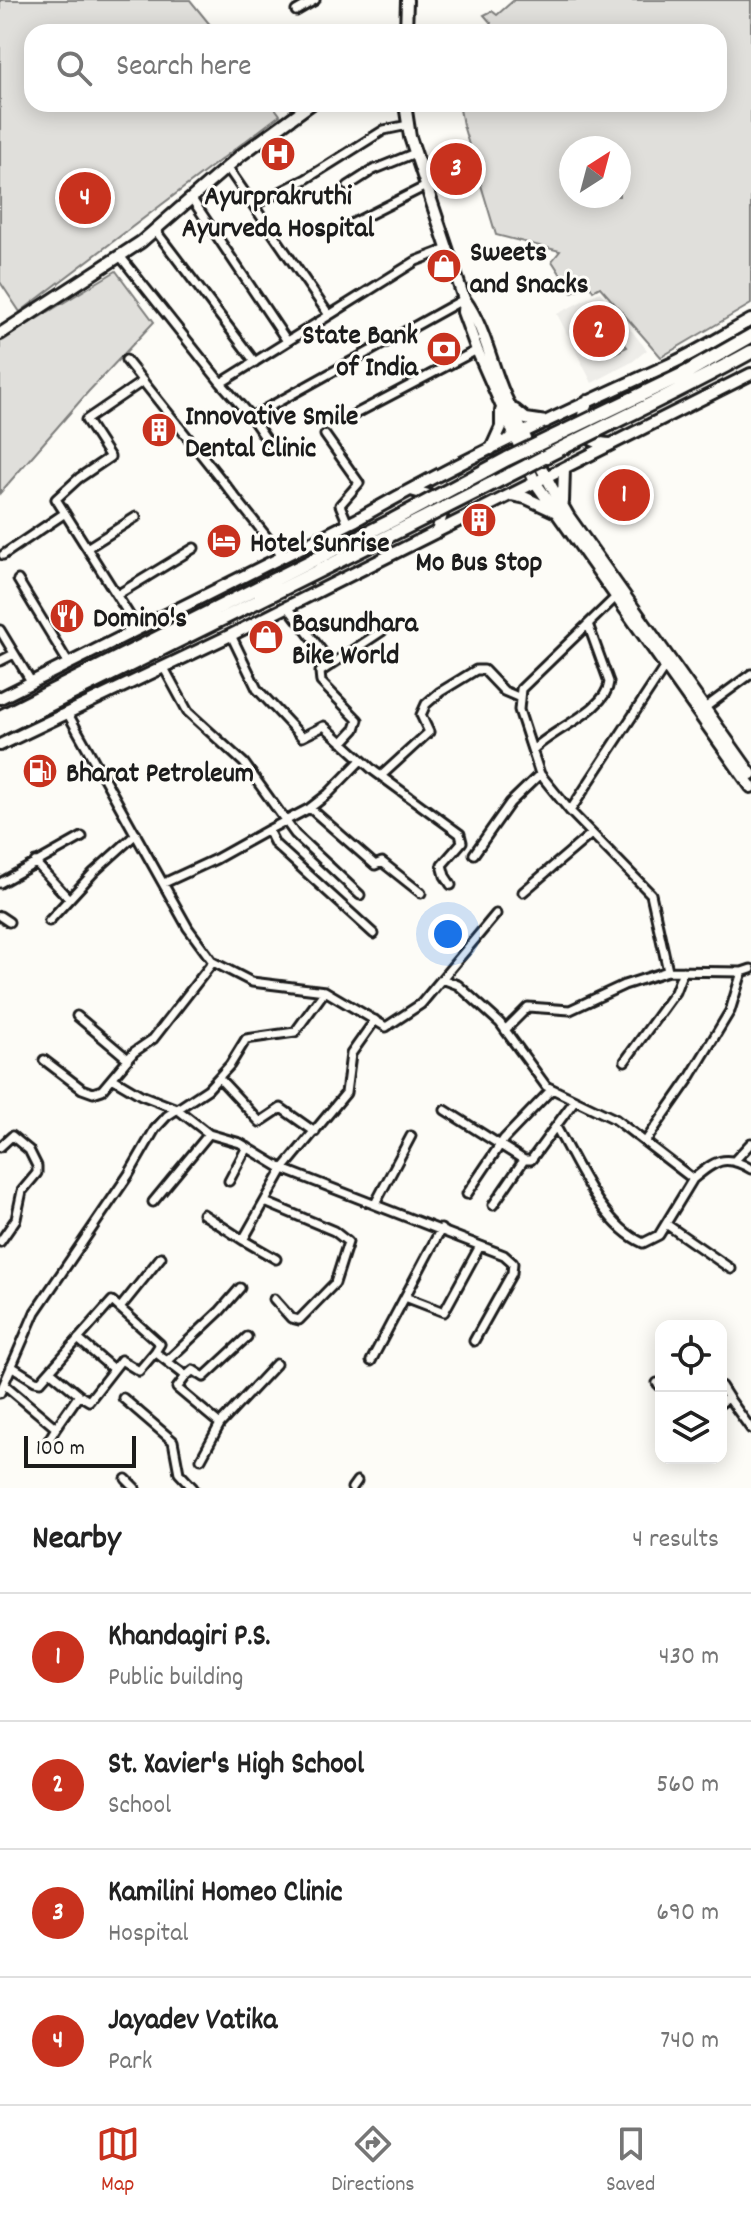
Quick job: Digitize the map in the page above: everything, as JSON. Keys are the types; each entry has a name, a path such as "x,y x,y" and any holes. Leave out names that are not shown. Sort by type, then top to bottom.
{"highway":[{"path":"0,717 393,520 507,459 684,374 751,336"},
{"path":"0,729 433,516 751,352"}],"street":[{"path":"296,11 315,0"},
{"path":"406,24 407,0"},
{"path":"0,334 120,256 227,167 300,112"},
{"path":"406,112 415,153 447,249 506,407 490,451"},
{"path":"254,205 306,179 384,130 408,125"},
{"path":"348,186 373,170 415,153"},
{"path":"227,167 329,315"},
{"path":"349,225 426,186"},
{"path":"192,199 287,341"},
{"path":"155,230 255,362"},
{"path":"221,383 416,261 447,249"},
{"path":"120,256 251,417 273,449"},
{"path":"464,299 463,312 477,350 541,480 751,774"},
{"path":"251,417 464,299"},
{"path":"0,698 588,401 666,366 751,320"},
{"path":"342,421 477,350"},
{"path":"126,360 282,556"},
{"path":"0,745 288,607 751,374"},
{"path":"138,629 56,499 79,478 110,457 86,420 143,381"},
{"path":"588,401 581,421 583,430 596,442 613,445"},
{"path":"506,407 526,419 546,422"},
{"path":"325,435 359,483 340,505 348,524"},
{"path":"560,510 564,468"},
{"path":"411,490 432,496 440,502 442,514 437,532"},
{"path":"512,495 560,510"},
{"path":"3,555 65,513"},
{"path":"87,548 136,517"},
{"path":"117,595 194,548"},
{"path":"607,576 617,596 751,787"},
{"path":"18,580 69,664"},
{"path":"617,596 521,689 519,710 540,774 591,834 651,894 668,971"},
{"path":"288,607 331,663"},
{"path":"533,750 543,739 582,716 609,690 609,682 588,624"},
{"path":"0,630 32,683"},
{"path":"342,743 358,722 356,716 321,682 320,672 382,631"},
{"path":"231,635 257,689 302,737 324,726 381,776 460,834 462,842 442,865 451,885"},
{"path":"0,661 14,654"},
{"path":"570,811 666,665"},
{"path":"164,668 188,712 244,763 295,834 360,895"},
{"path":"381,776 429,732 421,715 426,704 476,670 484,670 508,695 518,697"},
{"path":"706,707 751,674"},
{"path":"68,714 188,928 213,962 252,982 325,991 386,1027 421,1004 496,914"},
{"path":"164,883 216,859 310,808 361,760"},
{"path":"474,854 510,803 540,774"},
{"path":"310,808 375,865 382,862 421,893"},
{"path":"268,830 275,844 374,934"},
{"path":"49,921 94,872 136,834"},
{"path":"523,892 591,834"},
{"path":"0,883 82,837"},
{"path":"35,862 69,899"},
{"path":"0,916 9,922"},
{"path":"44,1060 69,1081 93,1093 102,1090 128,1059 153,1039 213,962"},
{"path":"505,1030 528,1007 570,1010 624,985 668,971 742,972 751,969"},
{"path":"625,1061 675,992 683,971"},
{"path":"645,1142 689,1079 730,1011 742,972"},
{"path":"442,979 458,985 505,1030 546,1086 615,1119 693,1179"},
{"path":"0,1393 35,1312 140,1157 155,1129 177,1109 208,1089 246,1039 295,1032 325,991"},
{"path":"77,1016 128,1059"},
{"path":"243,1240 283,1169 346,1093 351,1054 375,1020"},
{"path":"112,1078 141,1095 177,1109 209,1134 247,1147 283,1169 504,1255 513,1263 512,1273 474,1341"},
{"path":"219,1078 260,1122 281,1108 315,1132"},
{"path":"467,1194 501,1145 552,1089"},
{"path":"445,1110 524,1160 531,1160 575,1100"},
{"path":"556,1127 603,1209 613,1221 643,1243 653,1240 693,1179 715,1161 736,1159 751,1169"},
{"path":"153,1202 209,1134"},
{"path":"0,1147 12,1136 29,1150 37,1173 22,1191 16,1219 0,1242"},
{"path":"375,1204 411,1136"},
{"path":"736,1159 751,1143"},
{"path":"229,1181 247,1147"},
{"path":"493,1205 524,1160"},
{"path":"265,1202 334,1231 348,1242 335,1283 299,1320 291,1318 274,1299"},
{"path":"203,1214 276,1259"},
{"path":"666,1224 731,1269"},
{"path":"371,1361 441,1229"},
{"path":"405,1297 444,1312 480,1246"},
{"path":"120,1308 161,1257"},
{"path":"167,1361 240,1288"},
{"path":"11,1366 37,1382 110,1302 160,1344 139,1371 123,1359 89,1401 50,1371"},
{"path":"220,1424 177,1388 192,1370 205,1377 247,1337"},
{"path":"78,1339 113,1369"},
{"path":"155,1352 186,1376"},
{"path":"201,1459 220,1424 276,1364"},
{"path":"5,1385 56,1428"},
{"path":"47,1443 79,1395"},
{"path":"123,1398 173,1441 179,1473 193,1488"},
{"path":"727,1403 751,1429"},
{"path":"126,1479 135,1488"}],"shaded area":[{"path":"0,0 190,0 210,24 24,24 24,112 278,112 280,115 20,312 0,282"},
{"path":"514,0 751,0 751,304 661,357 600,287 593,291 589,284 572,292 552,261 560,251 496,235 461,112 727,112 727,24 490,24 484,15 492,11 497,15"},
{"path":"116,271 154,322 0,493 0,341"},
{"path":"600,292 647,350 632,362 592,383 557,314"},
{"path":"599,311 627,347 615,353 604,336 587,344 577,323"}],"place":[{"name":"Ayurprakruthi Ayurveda Hospital","path":"278,154"},
{"name":"Kamilini Homeo Clinic","path":"456,169"},
{"name":"Jayadev Vatika","path":"85,198"},
{"name":"Sweets and Snacks","path":"444,266"},
{"name":"St. Xavier's High School","path":"599,331"},
{"name":"State Bank of India","path":"444,349"},
{"name":"Innovative Smile Dental Clinic","path":"159,430"},
{"name":"Khandagiri P.S.","path":"624,495"},
{"name":"Mo Bus Stop","path":"479,520"},
{"name":"Hotel Sunrise","path":"224,541"},
{"name":"Domino's","path":"67,616"},
{"name":"Basundhara Bike World","path":"266,637"},
{"name":"Bharat Petroleum","path":"40,771"}]}
